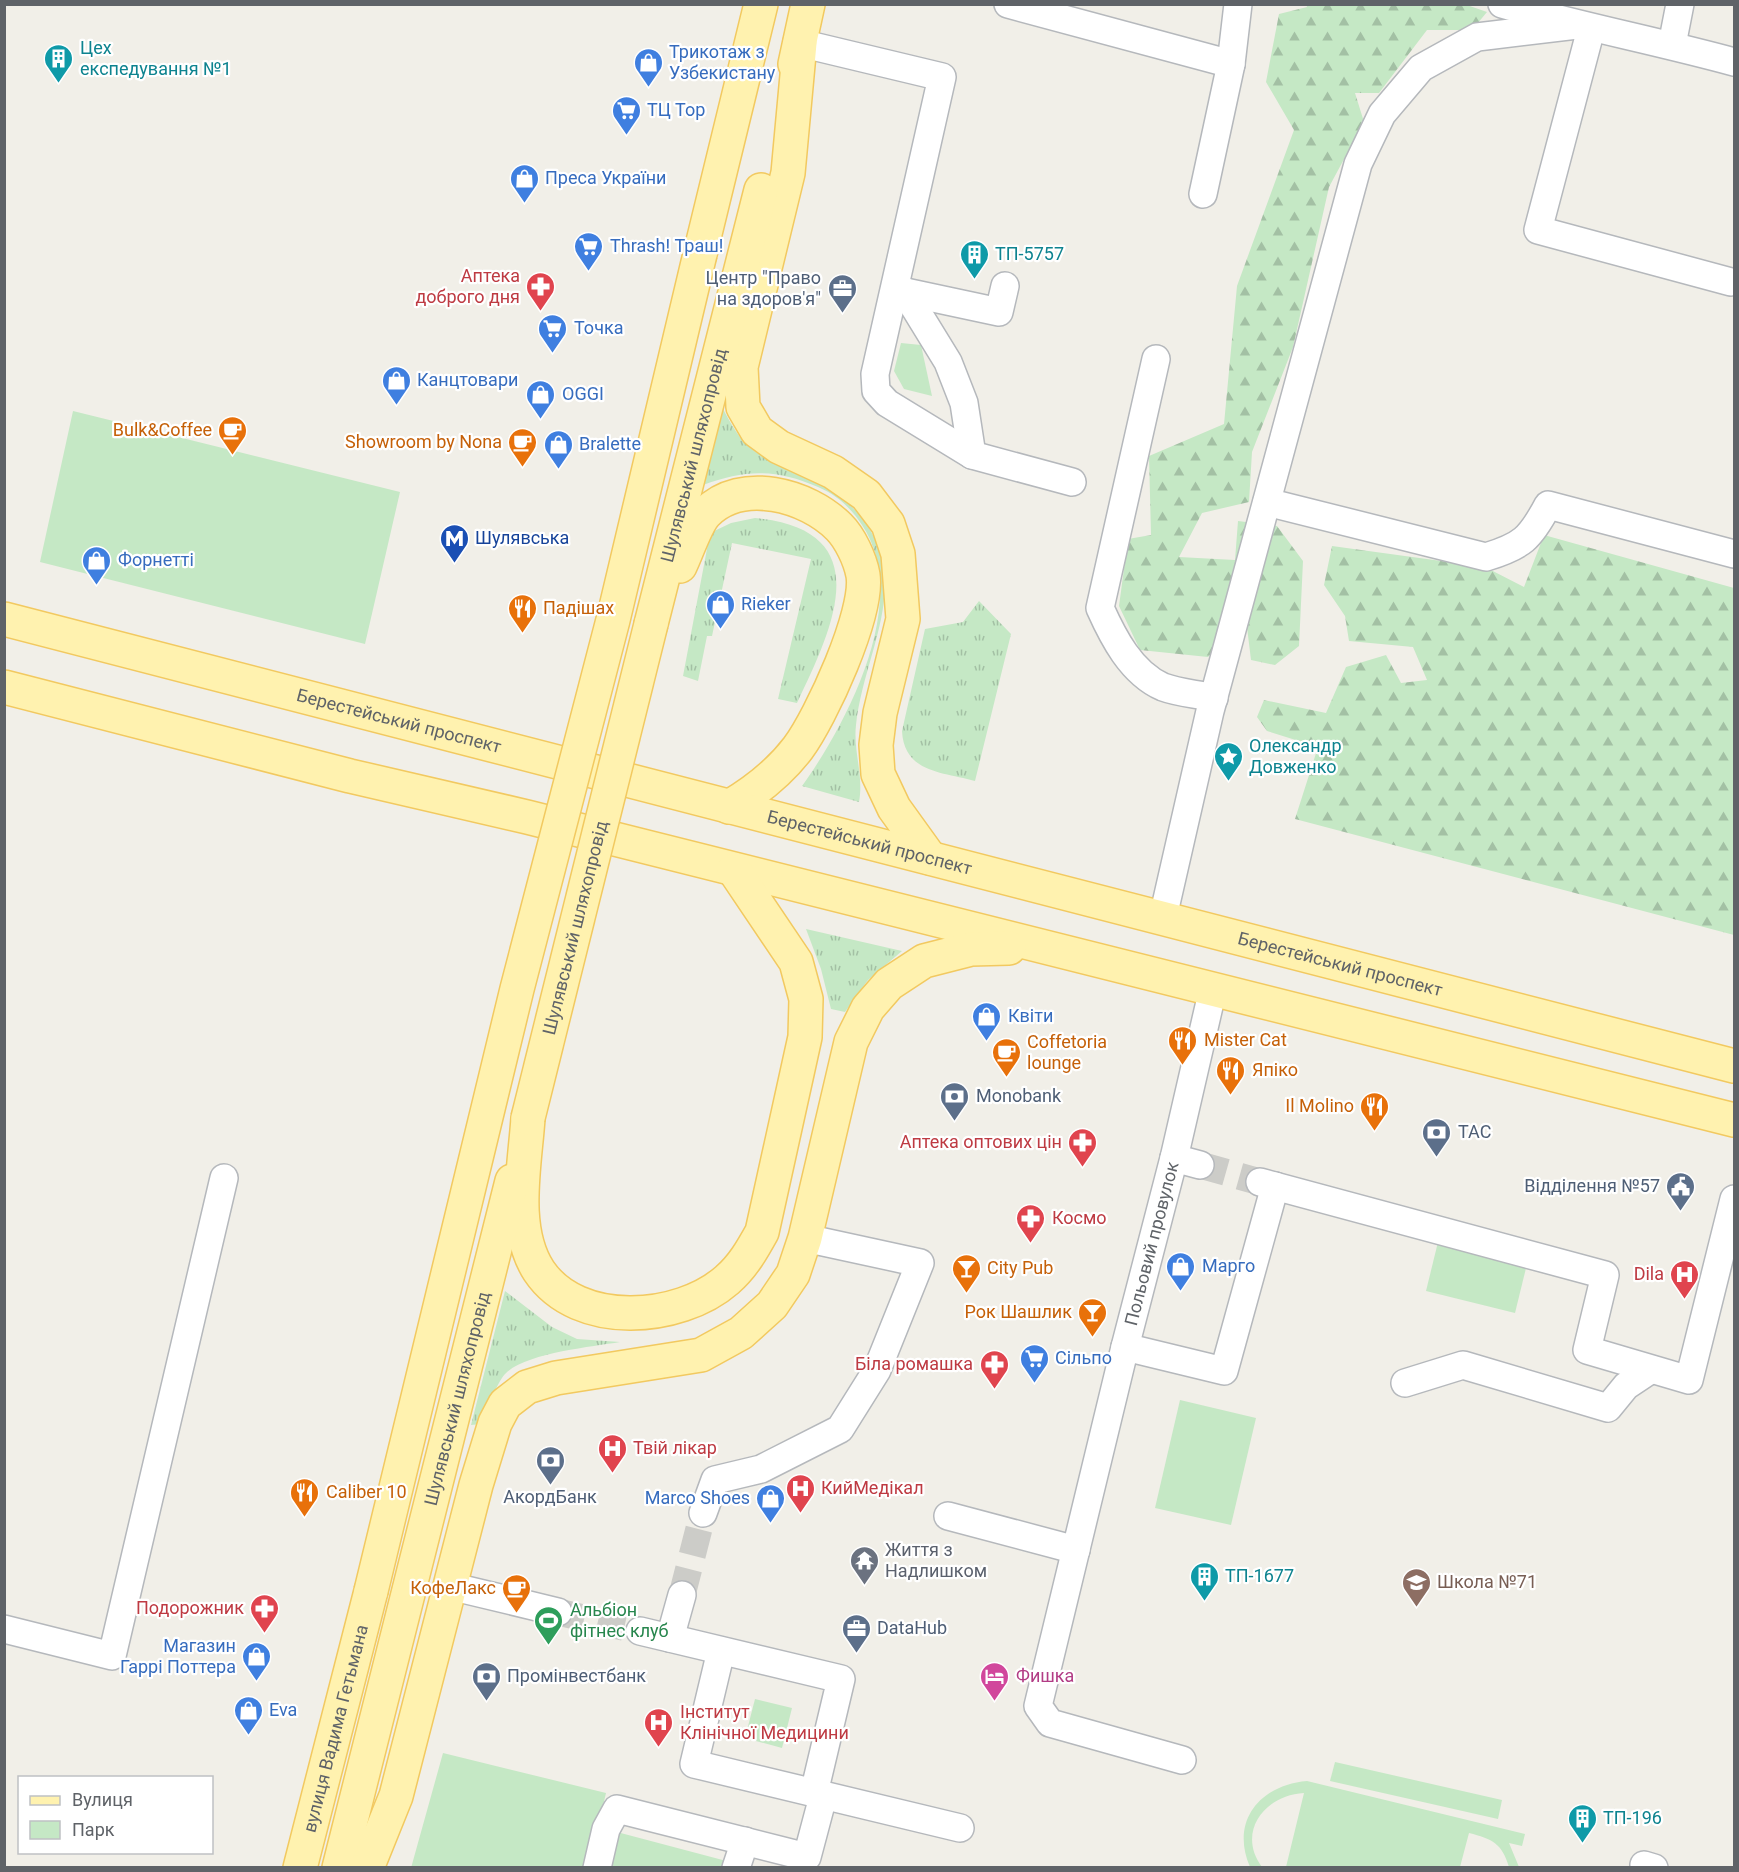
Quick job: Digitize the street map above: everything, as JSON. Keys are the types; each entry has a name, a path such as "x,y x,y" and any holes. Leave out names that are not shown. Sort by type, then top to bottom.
{"main road":[{"name":"Шулявський шляхопровід","path":"371,1591 517,989 613,620 761,4"},
{"path":"808,4 800,43 788,173 741,367 743,407 757,431 779,447 833,472 866,495 888,524 898,554 903,619 880,713 876,746 878,774 894,808 930,858"},
{"name":"Шулявський шляхопровід","path":"406,1599 743,256 800,43"},
{"path":"651,624 705,514 727,498 755,493 788,498 816,509 840,527 854,548 863,575 863,600 853,633 823,705 799,747 755,791 729,807"},
{"name":"Берестейський проспект","path":"4,619 1734,1066"},
{"path":"4,687 1734,1120"},
{"path":"528,1118 522,1203 526,1240 539,1271 572,1302 607,1314 648,1312 689,1302 726,1281 747,1259 762,1232 805,1037 806,999 796,962 734,870"},
{"path":"367,1868 396,1796 492,1434 505,1404 527,1387 556,1378 701,1355 741,1333 772,1305 793,1274 806,1238 851,1042 868,1008 889,984 924,961 971,949 1043,947"},
{"name":"вулиця Вадима Гетьмана","path":"300,1868 371,1591"},
{"name":"вулиця Вадима Гетьмана","path":"339,1868 406,1599"}],"lane":[{"path":"1008,4 1231,64"},
{"path":"1203,194 1231,64 1238,4"},
{"path":"1502,4 1584,27 1672,45 1734,62"},
{"path":"1672,45 1680,4"},
{"path":"1584,27 1538,230 1731,282"},
{"path":"1163,917 1214,698 1358,164 1382,114 1421,68 1477,37 1584,27"},
{"path":"800,43 942,77 900,291 875,374 876,391 887,403 972,455 1072,482"},
{"path":"900,291 999,312 1005,286"},
{"path":"900,291 948,362 964,403 972,455"},
{"path":"1156,359 1100,608 1113,637 1138,669 1163,687 1214,698"},
{"path":"1267,502 1486,557 1514,548 1535,529 1548,506 1734,554"},
{"name":"Польовий провулок","path":"1182,1760 1050,1724 1038,1706 1125,1347 1174,1158 1213,989"},
{"path":"1174,1158 1200,1166"},
{"path":"4,1629 112,1656 224,1178"},
{"path":"1125,1347 1224,1371 1267,1184 1605,1275 1587,1350 1689,1380 1734,1200"},
{"path":"1734,1200 1734,1206"},
{"path":"704,1513 715,1480 761,1468 840,1429 877,1370 920,1263 806,1238"},
{"path":"1405,1383 1463,1365 1608,1408 1626,1386 1650,1370"},
{"path":"948,1516 1076,1550"},
{"path":"450,1586 558,1612"},
{"path":"670,1638 682,1595"},
{"path":"597,1868 606,1829 617,1809 807,1857 841,1679 640,1631"},
{"path":"721,1651 694,1764 817,1801 960,1828"},
{"path":"736,1868 745,1841"}],"green space":[{"path":"1306,4 1464,4 1487,12 1472,30 1427,30 1379,93 1355,93 1364,122 1329,187 1293,347 1252,452 1249,502 1202,513 1179,557 1235,560 1238,521 1277,526 1303,561 1299,646 1275,665 1251,660 1246,619 1208,657 1140,650 1119,606 1128,539 1151,535 1149,456 1224,424 1237,286 1294,130 1266,82 1279,14 1307,7"},
{"path":"901,343 921,345 932,396 904,389 894,371"},
{"path":"716,395 732,425 747,444 767,459 832,486 854,509 873,535 882,561 885,587 882,614 856,725 859,802 802,786 838,729 868,659 877,623 880,588 876,555 862,525 853,513 837,498 818,487 788,477 761,473 733,476 703,485 697,477"},
{"path":"73,411 400,492 365,644 40,562"},
{"path":"755,518 794,526 820,542 833,562 836,587 832,615 823,645 797,703 778,699 811,559 732,543 712,636 707,636 698,681 683,676 710,533 731,523"},
{"path":"1544,535 1734,588 1734,935 1295,819 1318,747 1267,731 1257,717 1264,700 1326,713 1346,667 1386,655 1401,683 1427,680 1413,647 1349,641 1345,616 1324,585 1332,546 1485,567 1524,587"},
{"path":"979,601 1011,634 975,781 938,772 918,763 904,745 902,731 925,629 963,622"},
{"path":"806,929 902,951 868,980 845,1012 831,1009 821,969"},
{"path":"1438,1242 1527,1264 1515,1313 1426,1291"},
{"path":"505,1291 552,1327 577,1339 620,1342 559,1352 514,1367 502,1378 481,1424 471,1425"},
{"path":"1180,1400 1256,1418 1231,1525 1155,1508"},
{"path":"755,1699 792,1708 782,1748 745,1738"},
{"path":"443,1753 606,1793 598,1827 734,1863 733,1868 411,1868"},
{"path":"1335,1762 1502,1800 1498,1819 1330,1781"},
{"path":"1307,1781 1525,1834 1522,1846 1509,1843 1519,1867 1509,1867 1503,1852 1495,1843 1469,1833 1460,1867 1286,1867 1304,1793 1277,1800 1259,1818 1252,1841 1255,1854 1262,1867 1250,1867 1244,1835 1253,1808 1275,1790"}],"tunnel":[{"path":"1200,1165 1260,1182"},
{"path":"682,1595 703,1513"},
{"path":"558,1612 640,1631"}],"place":[{"name":"Цех експедування №1","path":"59,84"},
{"name":"Трикотаж з Узбекистану","path":"648,88"},
{"name":"ТЦ Тор","path":"626,136"},
{"name":"Преса України","path":"524,204"},
{"name":"Thrash! Траш!","path":"589,272"},
{"name":"ТП-5757","path":"974,280"},
{"name":"Аптека доброго дня","path":"541,312"},
{"name":"Центр \"Право на здоров'я\"","path":"842,314"},
{"name":"Точка","path":"553,354"},
{"name":"Канцтовари","path":"396,406"},
{"name":"OGGI","path":"541,420"},
{"name":"Bulk&Coffee","path":"233,456"},
{"name":"Showroom by Nona","path":"523,468"},
{"name":"Bralette","path":"558,470"},
{"name":"Шулявська","path":"454,564"},
{"name":"Форнетті","path":"97,586"},
{"name":"Rieker","path":"720,630"},
{"name":"Падішах","path":"522,634"},
{"name":"Олександр Довженко","path":"1228,782"},
{"name":"Квіти","path":"987,1042"},
{"name":"Mister Cat","path":"1183,1066"},
{"name":"Coffetoria lounge","path":"1006,1078"},
{"name":"Япіко","path":"1231,1096"},
{"name":"Monobank","path":"955,1122"},
{"name":"Il Molino","path":"1375,1132"},
{"name":"ТАС","path":"1437,1158"},
{"name":"Аптека оптових цін","path":"1083,1168"},
{"name":"Відділення №57","path":"1681,1212"},
{"name":"Космо","path":"1031,1244"},
{"name":"Марго","path":"1181,1292"},
{"name":"City Pub","path":"966,1294"},
{"name":"Dila","path":"1685,1300"},
{"name":"Рок Шашлик","path":"1093,1338"},
{"name":"Сільпо","path":"1034,1384"},
{"name":"Біла ромашка","path":"994,1390"},
{"name":"Твій лікар","path":"612,1474"},
{"name":"АкордБанк","path":"550,1486"},
{"name":"КийМедікал","path":"800,1514"},
{"name":"Caliber 10","path":"305,1518"},
{"name":"Marco Shoes","path":"771,1524"},
{"name":"Життя з Надлишком","path":"864,1586"},
{"name":"ТП-1677","path":"1204,1602"},
{"name":"Школа №71","path":"1416,1608"},
{"name":"КофеЛакс","path":"517,1614"},
{"name":"Подорожник","path":"265,1634"},
{"name":"Альбіон фітнес клуб","path":"549,1646"},
{"name":"DataHub","path":"856,1654"},
{"name":"Магазин Гаррі Поттера","path":"257,1682"},
{"name":"Промінвестбанк","path":"486,1702"},
{"name":"Фишка","path":"995,1702"},
{"name":"Eva","path":"248,1736"},
{"name":"Інститут Клінічної Медицини","path":"659,1748"},
{"name":"ТП-196","path":"1582,1844"}]}
